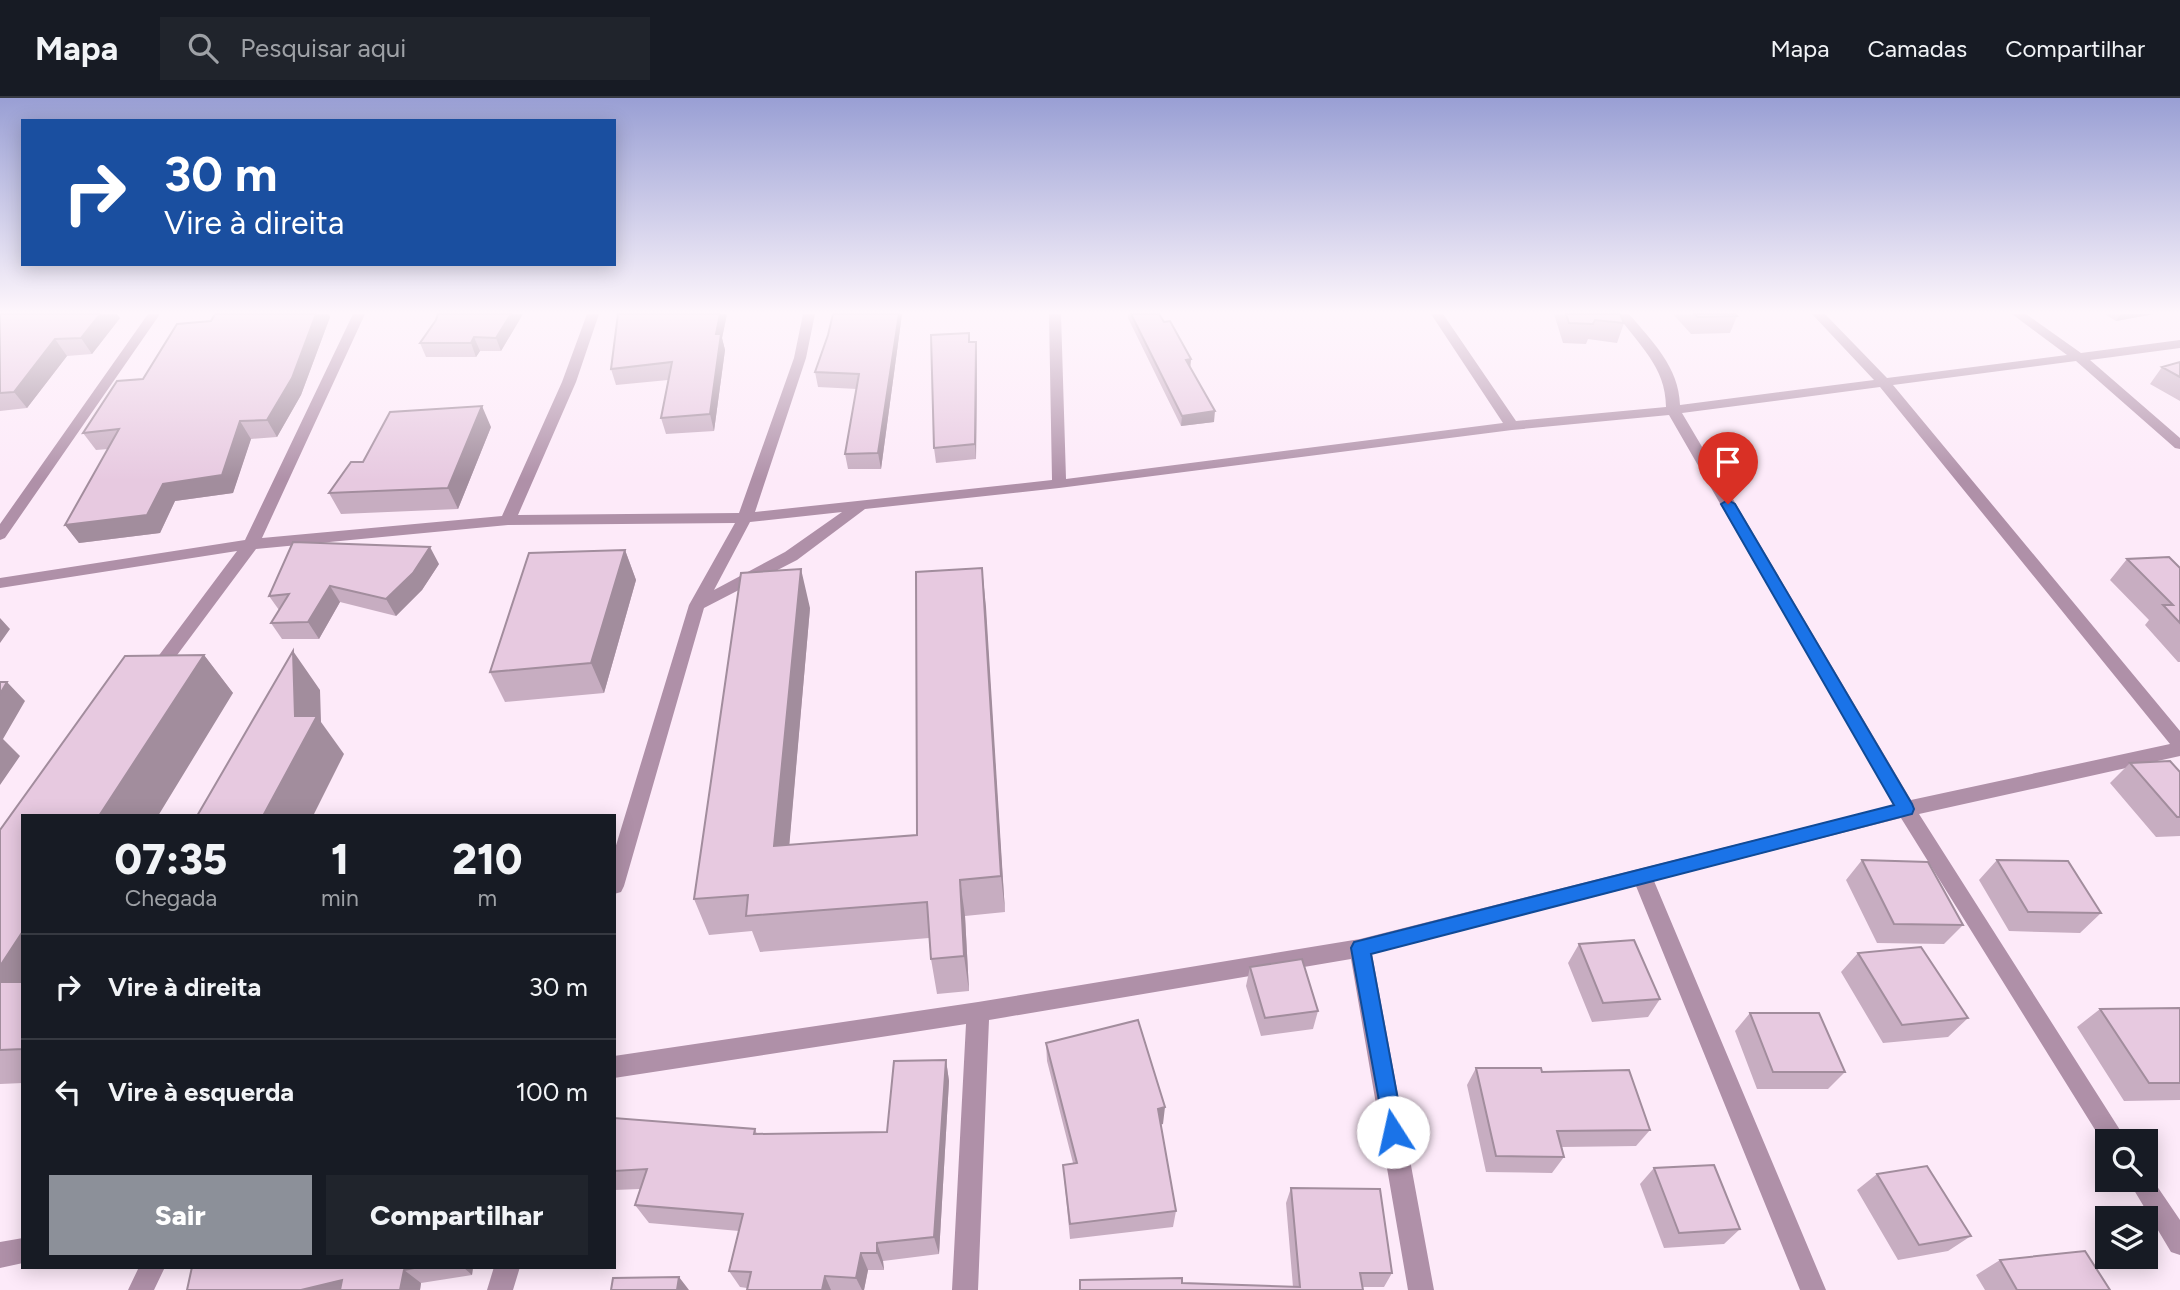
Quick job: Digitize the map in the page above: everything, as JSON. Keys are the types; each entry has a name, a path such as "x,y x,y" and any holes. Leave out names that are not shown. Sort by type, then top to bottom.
{"street":[{"path":"0,535 115,370"},
{"path":"145,685 251,544 333,370"},
{"path":"508,520 573,370"},
{"path":"616,879 697,605 745,518 796,370"},
{"path":"1056,370 1059,484"},
{"path":"1474,370 1512,426"},
{"path":"1666,370 1675,391 1673,410 1906,809 2107,1129"},
{"path":"616,1067 978,1012 1360,948 1906,809 2180,746 1871,370"},
{"path":"0,583 251,544 508,520 745,518 1059,484 1512,426 1673,410 1980,370"},
{"path":"2093,370 2180,445"},
{"path":"697,605 791,556 862,505"},
{"path":"1642,876 1814,1290"},
{"path":"1360,948 1421,1290"},
{"path":"965,1290 978,1012"},
{"path":"2148,1192 2180,1243"},
{"path":"0,1255 21,1250"},
{"path":"141,1290 151,1269"},
{"path":"500,1290 506,1269"}],"building":[{"path":"0,370 31,370 14,392 0,393"},
{"path":"149,370 295,370 267,420 240,421 222,475 163,484 147,515 65,525 119,429 83,433 117,381 143,379"},
{"path":"671,370 716,370 710,414 661,418"},
{"path":"816,370 891,370 878,453 845,454 859,374 815,372"},
{"path":"932,370 976,370 975,444 934,448"},
{"path":"1159,370 1191,370 1215,411 1182,416"},
{"path":"2167,370 2180,370 2180,377"},
{"path":"482,406 448,488 329,493 351,462 363,462 390,412"},
{"path":"293,542 430,547 413,573 386,599 330,586 308,622 271,623 289,594 269,596"},
{"path":"625,550 591,663 490,672 529,553"},
{"path":"2169,557 2180,568 2180,623 2163,605 2173,605 2127,559"},
{"path":"982,568 1001,876 960,880 964,956 931,959 927,902 746,916 748,895 694,899 741,573 801,569 774,846 917,835 916,572"},
{"path":"293,651 295,716 317,716 264,814 198,814"},
{"path":"204,655 100,814 21,814 21,934 0,966 0,830 125,656"},
{"path":"0,682 7,682 0,694"},
{"path":"2170,761 2180,772 2180,817 2177,817 2130,763"},
{"path":"1862,860 1928,862 1963,925 1894,924"},
{"path":"1997,860 2068,861 2101,913 2028,912"},
{"path":"1634,940 1660,999 1603,1003 1579,944"},
{"path":"1921,947 1968,1018 1902,1025 1858,953"},
{"path":"1302,959 1318,1011 1265,1018 1250,967"},
{"path":"0,982 21,982 21,1049 0,1050"},
{"path":"2180,1008 2180,1083 2149,1083 2100,1009"},
{"path":"1750,1013 1819,1013 1845,1072 1773,1072"},
{"path":"1138,1020 1165,1107 1158,1109 1176,1211 1070,1224 1063,1165 1077,1163 1046,1043"},
{"path":"946,1060 934,1237 877,1243 877,1253 861,1253 856,1278 825,1276 822,1290 747,1290 751,1272 729,1271 743,1214 635,1205 647,1169 616,1171 616,1118 755,1129 754,1134 887,1132 894,1061"},
{"path":"1476,1068 1541,1068 1542,1072 1629,1070 1650,1130 1557,1131 1564,1157 1496,1156"},
{"path":"1714,1165 1740,1229 1679,1233 1654,1168"},
{"path":"1927,1166 1971,1236 1919,1245 1877,1174"},
{"path":"1291,1188 1380,1189 1392,1273 1360,1273 1363,1290 1080,1290 1080,1280 1182,1278 1182,1283 1300,1287"},
{"path":"2085,1251 2110,1290 2017,1290 2000,1260"},
{"path":"192,1269 409,1269 404,1270 400,1290 340,1290 342,1280 301,1290 187,1290"},
{"path":"679,1277 677,1290 611,1290 613,1278"}],"route":[{"path":"1393,1132 1360,948 1906,809 1728,504"}]}
